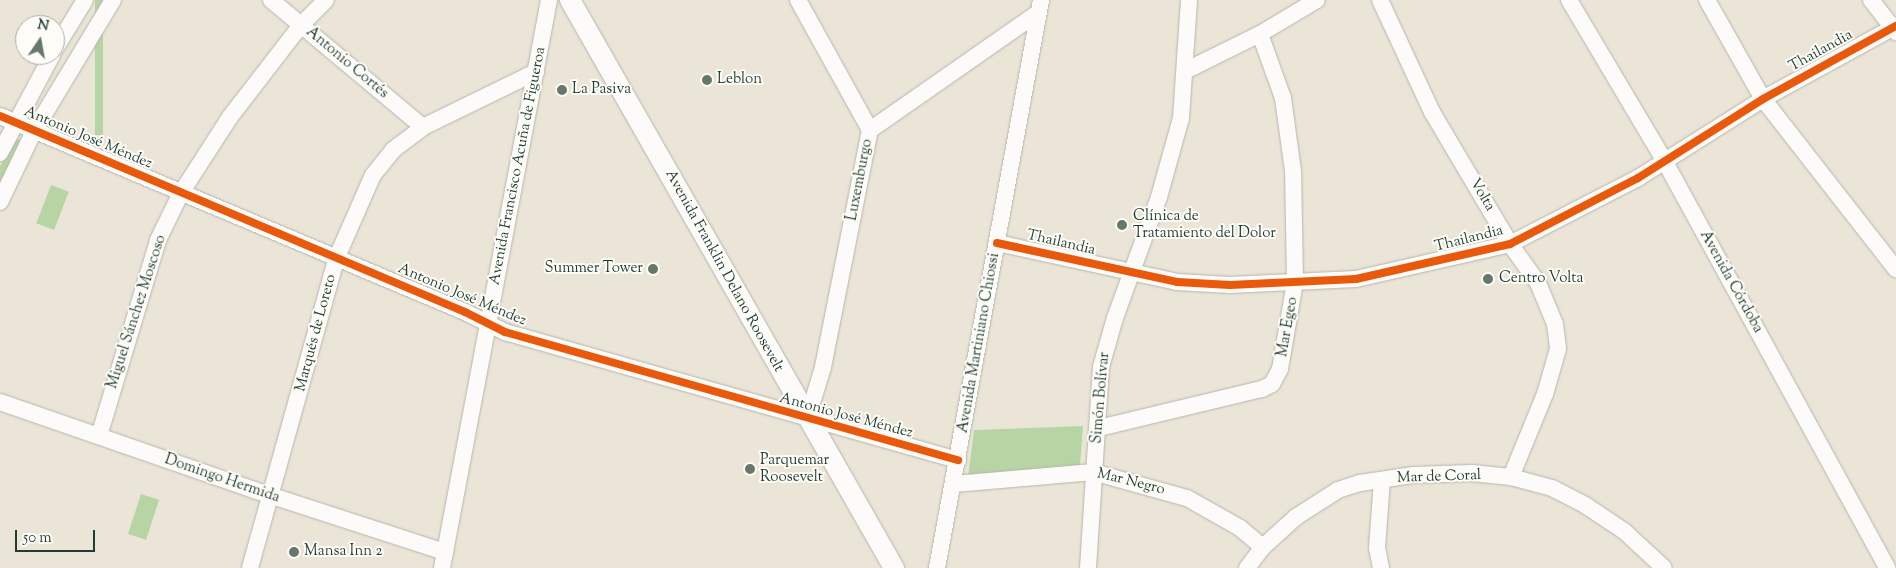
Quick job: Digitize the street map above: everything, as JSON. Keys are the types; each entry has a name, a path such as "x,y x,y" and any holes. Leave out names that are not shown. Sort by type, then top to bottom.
{"main road":[{"name":"Avenida Franklin Delano Roosevelt","path":"570,0 908,568"},
{"name":"Avenida Franklin Delano Roosevelt","path":"585,0 815,414 894,568"}],"street":[{"path":"65,33 85,0"},
{"path":"0,202 34,131 114,0"},
{"name":"Antonio Cortés","path":"271,0 423,126"},
{"name":"Miguel Sánchez Moscoso","path":"99,436 158,240 182,193 230,117 301,25 326,0"},
{"name":"Avenida Francisco Acuña de Figueroa","path":"444,563 549,0"},
{"path":"798,0 870,130"},
{"name":"Simón Bolívar","path":"1088,568 1093,472 1099,428 1099,388 1104,348 1171,155 1181,118 1187,70 1189,0"},
{"path":"1187,70 1260,34 1317,0"},
{"name":"Volta","path":"1380,0 1432,112 1510,244 1538,283 1556,324 1558,349 1545,394 1511,477"},
{"name":"Avenida Córdoba","path":"1569,0 1664,160 1887,568"},
{"path":"1707,0 1763,100 1896,269"},
{"path":"1870,0 1895,28"},
{"name":"Luxemburgo","path":"815,414 870,130 1039,7"},
{"name":"Avenida Martiniano Chiossi","path":"937,568 954,484 1039,7"},
{"name":"Thailandia","path":"997,243 1177,282 1230,285 1356,279 1510,244 1638,178 1664,160 1763,100 1895,28"},
{"name":"Mar Egeo","path":"1099,428 1203,406 1272,384 1287,343 1295,282 1293,171 1283,98 1260,34"},
{"path":"0,153 8,119 45,65"},
{"name":"Marqués de Loreto","path":"250,568 273,496 336,257 373,176 393,150 423,126 536,72"},
{"name":"Antonio José Méndez","path":"8,119 336,257 488,324 815,414 958,460"},
{"name":"Domingo Hermida","path":"0,402 273,496 444,563"},
{"name":"Mar Negro","path":"954,484 1093,472 1187,498 1226,519 1263,547"},
{"name":"Mar de Coral","path":"1247,568 1263,547 1319,501 1338,490 1382,480 1472,473 1511,477 1552,488 1585,505 1624,531 1660,567"},
{"path":"1381,568 1377,548 1382,480"}],"green space":[{"path":"95,0 103,0 103,135 95,135"},
{"path":"15,139 21,140 0,182 0,166"},
{"path":"51,185 69,192 54,230 36,223"},
{"path":"1083,426 1080,465 968,477 974,430"},
{"path":"141,494 159,500 146,540 128,534"}],"cycle path":[{"path":"997,243 1177,282 1230,285 1356,279 1510,244 1638,178 1763,99 1896,26"},
{"path":"0,116 465,312 505,332 958,460"}],"place":[{"name":"Leblon","path":"707,80"},
{"name":"La Pasiva","path":"562,90"},
{"name":"Clínica de Tratamiento del Dolor","path":"1122,225"},
{"name":"Summer Tower","path":"653,269"},
{"name":"Centro Volta","path":"1488,279"},
{"name":"Parquemar Roosevelt","path":"750,469"},
{"name":"Mansa Inn 2","path":"294,552"}]}
